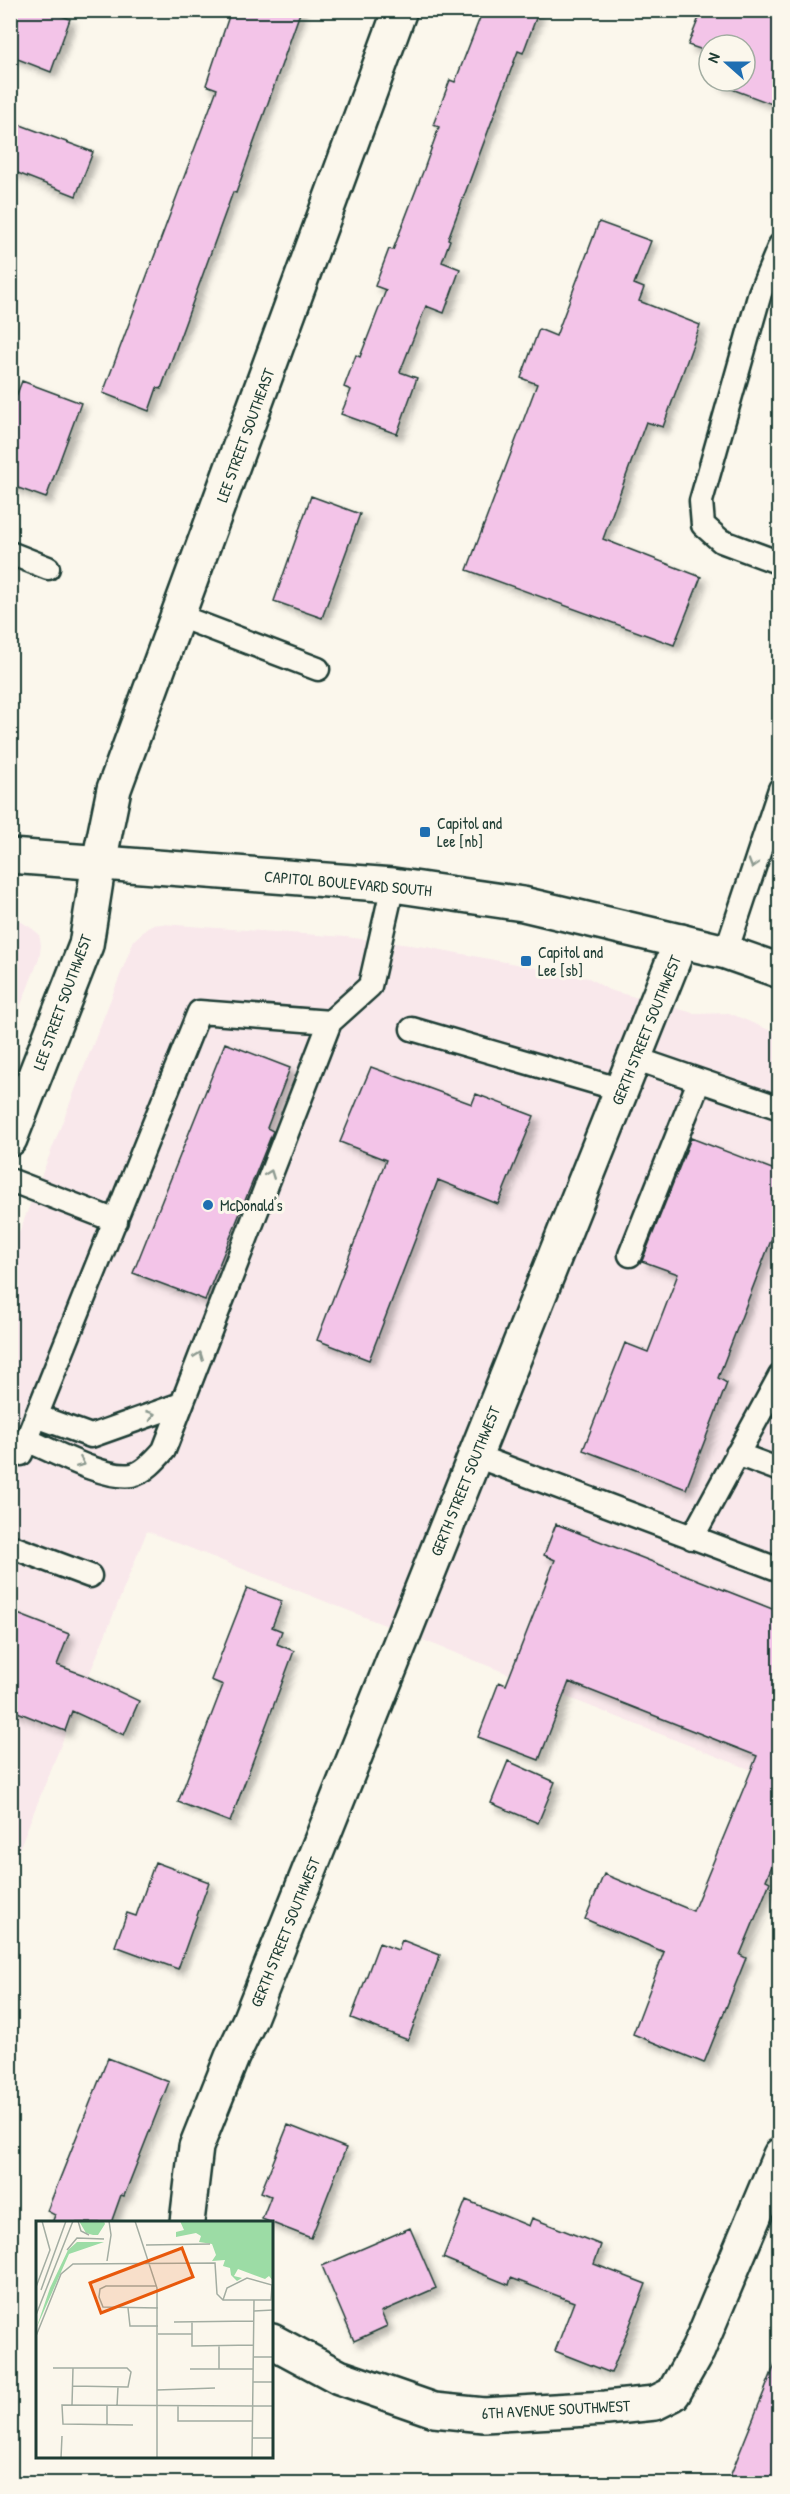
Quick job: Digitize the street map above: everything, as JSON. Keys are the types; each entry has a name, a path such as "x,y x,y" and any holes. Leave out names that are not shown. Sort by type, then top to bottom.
{"street":[{"name":"LEE STREET SOUTHEAST","path":"99,862 114,789 400,10"},
{"name":"CAPITOL BOULEVARD SOUTH","path":"10,856 393,885 523,904 726,952"},
{"name":"LEE STREET SOUTHWEST","path":"10,1139 86,945 99,862"},
{"name":"GERTH STREET SOUTHWEST","path":"188,2221 196,2147 249,2021 681,941"},
{"path":"726,952 780,971"},
{"name":"6TH AVENUE SOUTHWEST","path":"273,2342 339,2377 434,2410 484,2415 655,2403 673,2394 698,2350 780,2155"}],"lane":[{"path":"780,245 760,293 701,501 704,525 722,541 780,563"},
{"path":"10,553 48,568"},
{"path":"179,616 318,669"},
{"path":"726,952 755,858 780,789"},
{"path":"330,1022 200,1012 24,1447 108,1474 133,1475 155,1461 164,1450 330,1022 370,986 393,885"},
{"path":"412,1029 622,1090"},
{"path":"634,1058 780,1108"},
{"path":"630,1255 699,1081"},
{"path":"10,1180 116,1221"},
{"path":"692,1538 780,1376"},
{"path":"36,1416 91,1436 181,1404"},
{"path":"737,1454 780,1470"},
{"path":"476,1456 780,1570"},
{"path":"10,1546 90,1576"}],"shaded area":[{"path":"11,921 20,921 39,934 41,945 39,959 11,1030"},
{"path":"151,925 346,937 426,947 589,978 609,990 697,1014 729,1013 779,1034 779,1781 147,1531 11,1869 11,1253 134,940"}],"building":[{"path":"10,10 46,10 70,19 51,72 10,56"},
{"path":"231,10 301,10 236,193 233,192 161,389 157,388 149,411 103,393 217,89 206,85"},
{"path":"483,10 539,10 523,53 518,51 448,239 450,240 442,262 460,269 444,313 426,306 400,372 417,378 397,434 341,414 351,390 344,387 356,355 360,357 386,290 375,286 389,249 393,250 424,169 439,127 433,125 450,80 455,82"},
{"path":"702,10 780,10 780,107 742,93 757,93 757,33 697,33 697,48 688,45"},
{"path":"10,121 93,152 76,196 10,170"},
{"path":"599,222 651,241 634,284 644,288 639,301 700,325 663,427 646,422 603,539 701,577 674,645 467,570 537,384 521,378 539,329 556,336"},
{"path":"22,381 81,403 46,498 10,485 10,412"},
{"path":"311,496 360,514 322,618 274,601"},
{"name":"McDonald's","path":"225,1043 290,1068 267,1128 273,1131 205,1300 133,1273"},
{"path":"371,1067 472,1104 476,1094 534,1116 498,1204 438,1180 369,1360 317,1340 386,1160 340,1142"},
{"path":"691,1138 780,1172 780,1217 718,1378 727,1383 686,1489 583,1450 625,1343 648,1352 678,1274 642,1261"},
{"path":"556,1524 780,1612 780,1847 766,1880 770,1882 740,1955 746,1958 704,2063 633,2034 664,1952 585,1919 604,1874 693,1911 757,1756 569,1682 539,1760 478,1737 499,1682 506,1685 555,1560 544,1555"},
{"path":"247,1588 282,1601 272,1627 282,1631 277,1644 294,1651 230,1822 178,1802 223,1685 211,1680"},
{"path":"10,1611 69,1634 57,1665 139,1701 124,1735 72,1711 65,1731 10,1709"},
{"path":"508,1761 555,1782 538,1823 491,1803"},
{"path":"155,1862 209,1882 178,1969 115,1946 127,1913 136,1916"},
{"path":"402,1940 440,1955 408,2040 351,2018 379,1943 398,1950"},
{"path":"108,2058 169,2082 124,2196 121,2195 112,2221 53,2221 55,2215 47,2211"},
{"path":"288,2125 346,2148 311,2238 273,2223 273,2221 262,2219 271,2196 261,2192"},
{"path":"466,2200 529,2226 532,2218 601,2245 594,2264 646,2284 611,2373 555,2351 574,2302 511,2278 509,2285 443,2258"},
{"path":"410,2228 436,2288 381,2312 387,2326 354,2341 322,2266"},
{"path":"778,2357 780,2484 727,2484"}],"place":[{"name":"Capitol and Lee [nb]","path":"425,832"},
{"name":"Capitol and Lee [sb]","path":"526,961"},
{"name":"McDonald's","path":"208,1205"}]}
